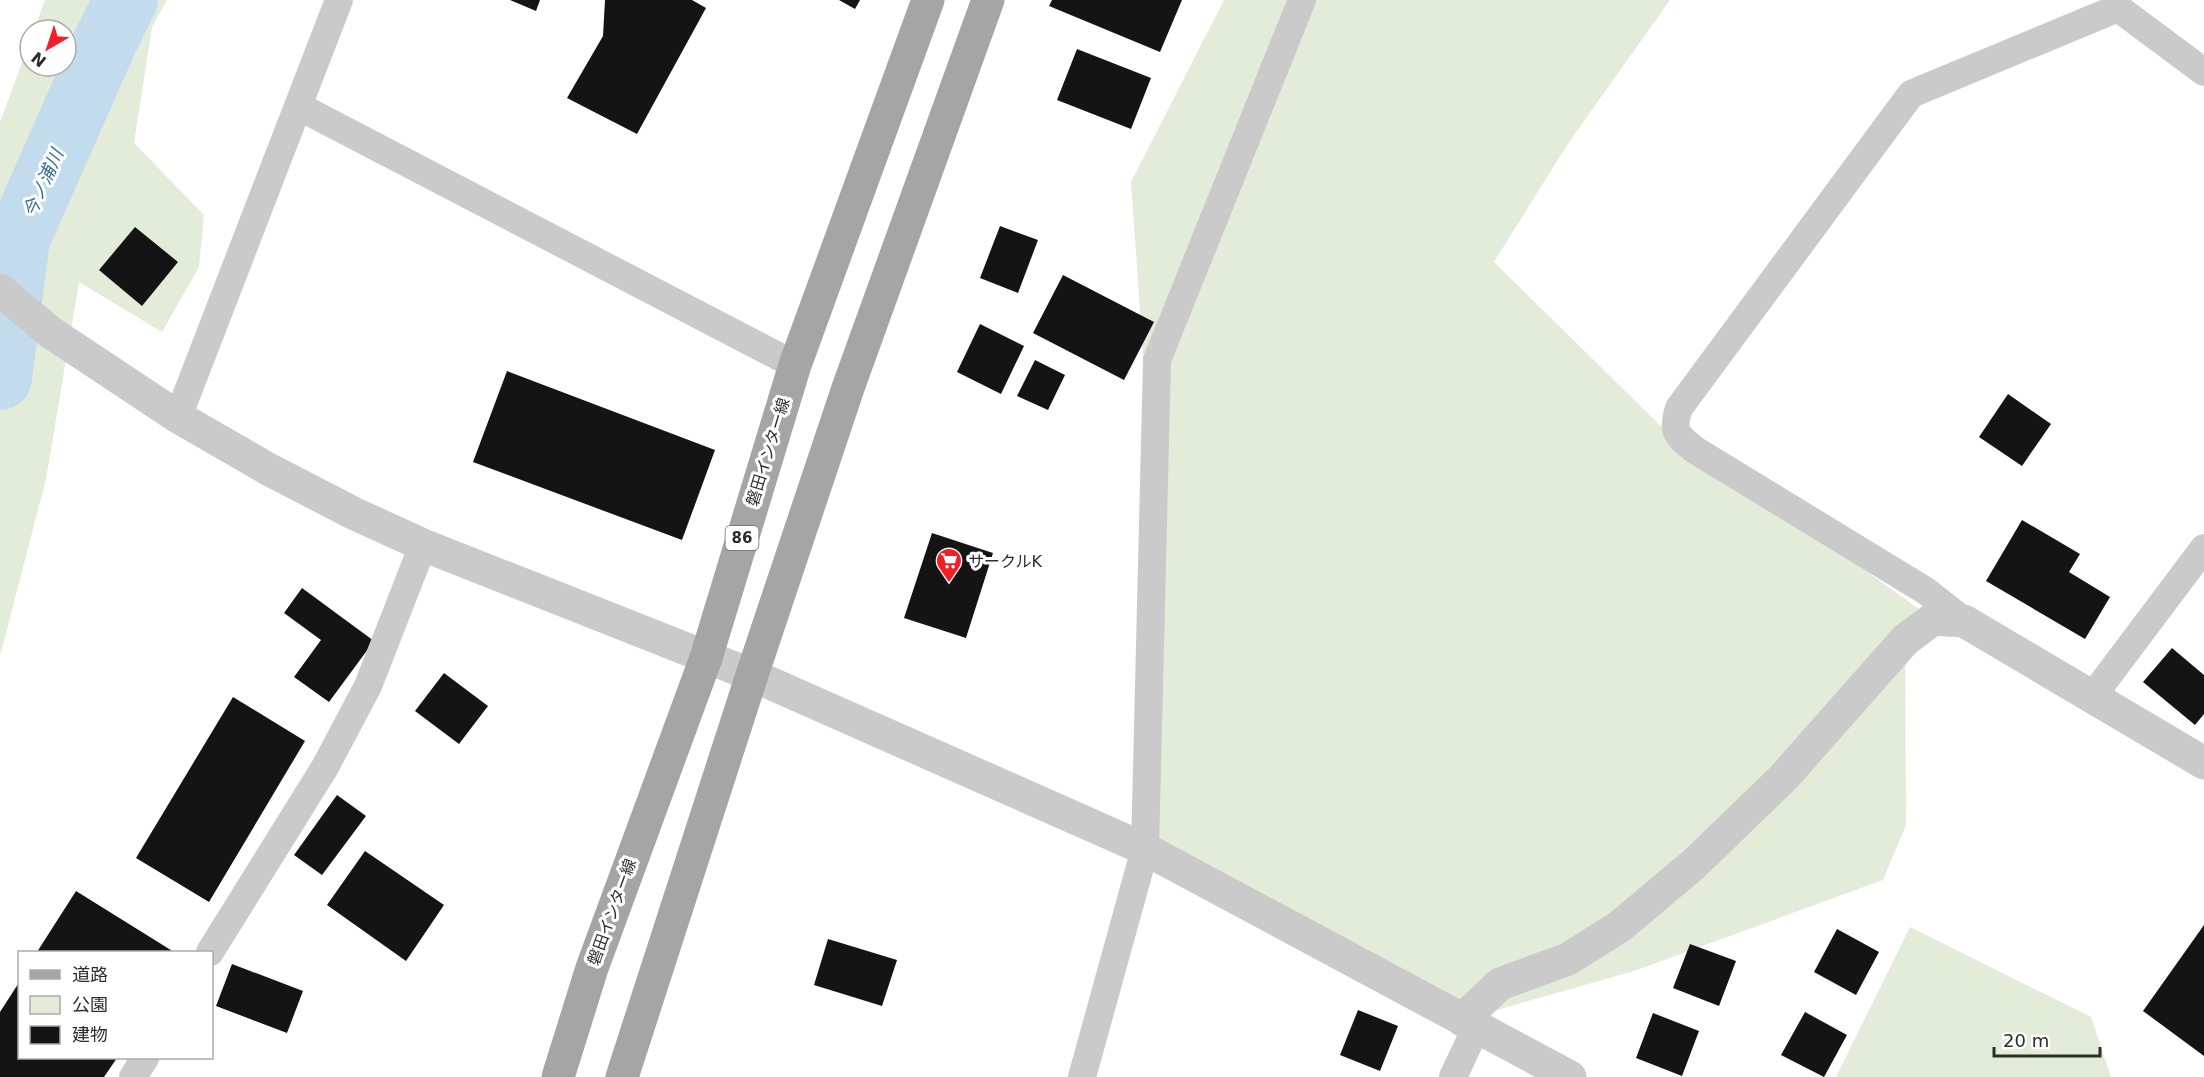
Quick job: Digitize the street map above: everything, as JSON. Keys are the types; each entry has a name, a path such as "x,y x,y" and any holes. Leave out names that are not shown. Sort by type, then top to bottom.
{"main road":[{"name":"磐田インター線","path":"558,1077 591,968 706,658 795,365 928,0"},
{"path":"622,1077 848,388 988,0"}],"street":[{"path":"178,417 339,0"},
{"path":"1082,1077 1144,849 1157,360 1302,0"},
{"path":"2204,72 2118,8 1911,94 1679,408 1674,424 1679,436 1695,450 1926,591 1964,621 2204,763"},
{"path":"298,106 795,365"},
{"path":"0,290 50,332 178,417 268,469 423,545 752,675 1144,849 1570,1077"},
{"path":"211,951 325,767 368,686 423,545"},
{"path":"2092,697 2204,548"},
{"path":"1453,1077 1469,1024 1500,984 1568,958 1619,927 1694,864 1784,777 1905,640 1933,619 1964,621"},
{"path":"133,1077 144,1059"}],"green space":[{"path":"45,0 167,0 152,27 134,143 204,215 199,267 162,332 79,282 46,479 0,656 0,236 3,226 0,224 0,122 18,73 18,78 78,78 78,18 38,18"},
{"path":"1224,0 1670,0 1567,145 1494,262 1673,438 1810,531 1933,619 1905,641 1906,825 1883,880 1634,971 1462,1020 1145,849 1159,581 1131,182"},
{"path":"1910,927 2091,1017 2111,1077 1836,1077"}],"building":[{"path":"510,0 540,0 536,11"},
{"path":"605,0 692,0 706,8 637,134 567,98 603,36"},
{"path":"839,0 860,0 855,9"},
{"path":"1052,0 1182,0 1160,52 1049,6"},
{"path":"1077,49 1151,78 1131,129 1057,100"},
{"path":"1000,226 1038,240 1018,293 980,278"},
{"path":"135,227 178,262 142,306 99,270"},
{"path":"1063,275 1154,322 1124,380 1033,333"},
{"path":"980,324 1024,346 1001,394 957,372"},
{"path":"1035,360 1065,375 1048,410 1017,396"},
{"path":"507,371 715,450 682,540 473,462"},
{"path":"2008,394 2051,424 2022,466 1979,437"},
{"path":"2022,520 2080,554 2069,572 2110,597 2085,639 1986,581"},
{"path":"932,533 993,553 966,638 904,618"},
{"path":"302,588 374,641 329,702 294,677 321,640 284,613"},
{"path":"2172,648 2204,675 2204,714 2195,725 2143,682"},
{"path":"444,673 488,706 459,744 415,711"},
{"path":"233,697 305,741 209,902 136,858"},
{"path":"337,795 366,816 322,875 294,855"},
{"path":"365,851 444,905 406,961 327,905"},
{"path":"76,891 172,951 38,951"},
{"path":"2204,925 2204,1056 2143,1011"},
{"path":"1837,929 1879,952 1856,995 1814,972"},
{"path":"828,939 897,960 882,1006 814,985"},
{"path":"1690,944 1736,961 1719,1006 1673,988"},
{"path":"232,964 303,991 287,1033 216,1006"},
{"path":"18,984 18,1059 116,1059 104,1077 0,1077 0,1012"},
{"path":"1358,1010 1398,1026 1380,1071 1340,1055"},
{"path":"1805,1012 1847,1035 1824,1077 1781,1055"},
{"path":"1653,1013 1699,1031 1682,1076 1636,1058"}],"waterway":[{"name":"今ノ浦川","path":"0,378 18,239 105,42 126,0"}],"place":[{"name":"サークルK","path":"949,584"}]}
